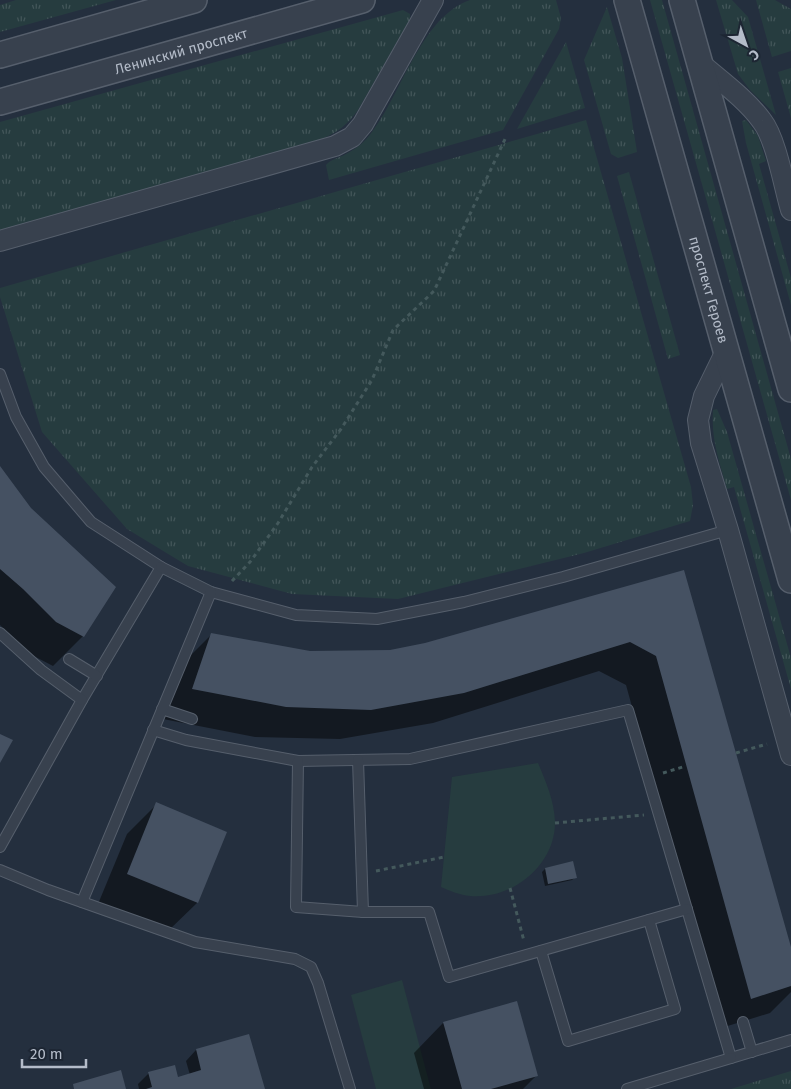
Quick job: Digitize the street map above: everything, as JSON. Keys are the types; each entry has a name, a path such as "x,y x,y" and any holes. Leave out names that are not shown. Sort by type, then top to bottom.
{"street":[{"path":"0,55 194,0"},
{"name":"Ленинский проспект","path":"0,102 362,0"},
{"path":"0,241 335,146 352,136 363,124 433,0"},
{"name":"проспект Героев","path":"627,0 791,580"},
{"path":"682,0 791,389"},
{"path":"700,63 750,107 763,122 771,136 791,210"},
{"path":"726,351 704,396 698,420 701,442 728,530 791,755"}],"lane":[{"path":"0,374 16,417 44,467 91,522 161,567 215,593 296,615 377,619 464,602 563,577 728,530"},
{"path":"0,848 82,700 161,567"},
{"path":"82,902 162,709 215,593"},
{"path":"0,633 42,670 82,700"},
{"path":"68,659 97,676"},
{"path":"162,709 192,719"},
{"path":"153,730 186,740 298,761 410,760 628,710 732,1058"},
{"path":"358,760 363,912"},
{"path":"298,761 296,907 363,912 429,912 449,978 687,909"},
{"path":"0,870 82,902 195,942 295,959 311,967 318,983 350,1089"},
{"path":"541,951 568,1040 675,1009 649,920"},
{"path":"743,1022 752,1052"},
{"path":"627,1089 791,1040"}],"path":[{"path":"215,593 256,555 312,467 341,429 372,380 393,330 434,291 506,137"},
{"path":"736,753 764,744"},
{"path":"648,777 686,766"},
{"path":"555,823 659,813"},
{"path":"375,871 444,857"},
{"path":"510,888 528,955"}],"green space":[{"path":"16,0 116,0 0,32 0,5"},
{"path":"470,0 556,0 561,18 559,29 503,130 329,180 326,165 360,145 372,132 383,116 425,39 438,22 453,9"},
{"path":"650,0 662,0 791,459 791,500"},
{"path":"716,0 732,0 748,17 776,115 750,90 738,74"},
{"path":"756,0 775,0 791,9 791,51 772,57"},
{"path":"607,7 622,58 637,152 618,158 611,154 584,60"},
{"path":"403,10 410,14 410,19 358,110 342,127 333,133 322,139 0,230 0,122"},
{"path":"566,42 585,108 517,129"},
{"path":"791,68 791,118 778,72"},
{"path":"586,120 691,487 693,505 690,521 584,553 398,599 292,594 188,566 127,529 42,432 0,297 0,288"},
{"path":"746,120 758,136 766,161 759,164 791,278 791,305 746,143 742,121"},
{"path":"629,172 680,355 668,359 617,176"},
{"path":"717,409 727,432 791,658 791,689 734,487 727,489 714,441 713,410"},
{"path":"538,763 547,784 555,821 553,837 548,852 540,865 516,886 486,896 470,896 455,893 441,887 452,777"},
{"path":"402,980 431,1089 376,1089 351,995"},
{"path":"791,1071 791,1089 731,1089"}],"building":[{"path":"0,466 31,508 116,587 84,637 56,622 0,569"},
{"path":"684,570 791,947 791,986 751,999 656,656 630,642 464,693 371,710 286,707 192,689 211,633 310,651 390,650 425,643"},
{"path":"0,734 13,740 0,763"},
{"path":"156,802 227,832 198,903 127,874"},
{"path":"573,861 577,878 548,884 545,868"},
{"path":"517,1001 538,1076 491,1089 462,1089 443,1022"},
{"path":"249,1034 265,1089 146,1089 152,1087 148,1072 175,1065 178,1077 201,1070 196,1049"},
{"path":"121,1070 126,1089 74,1089 73,1084"}]}
